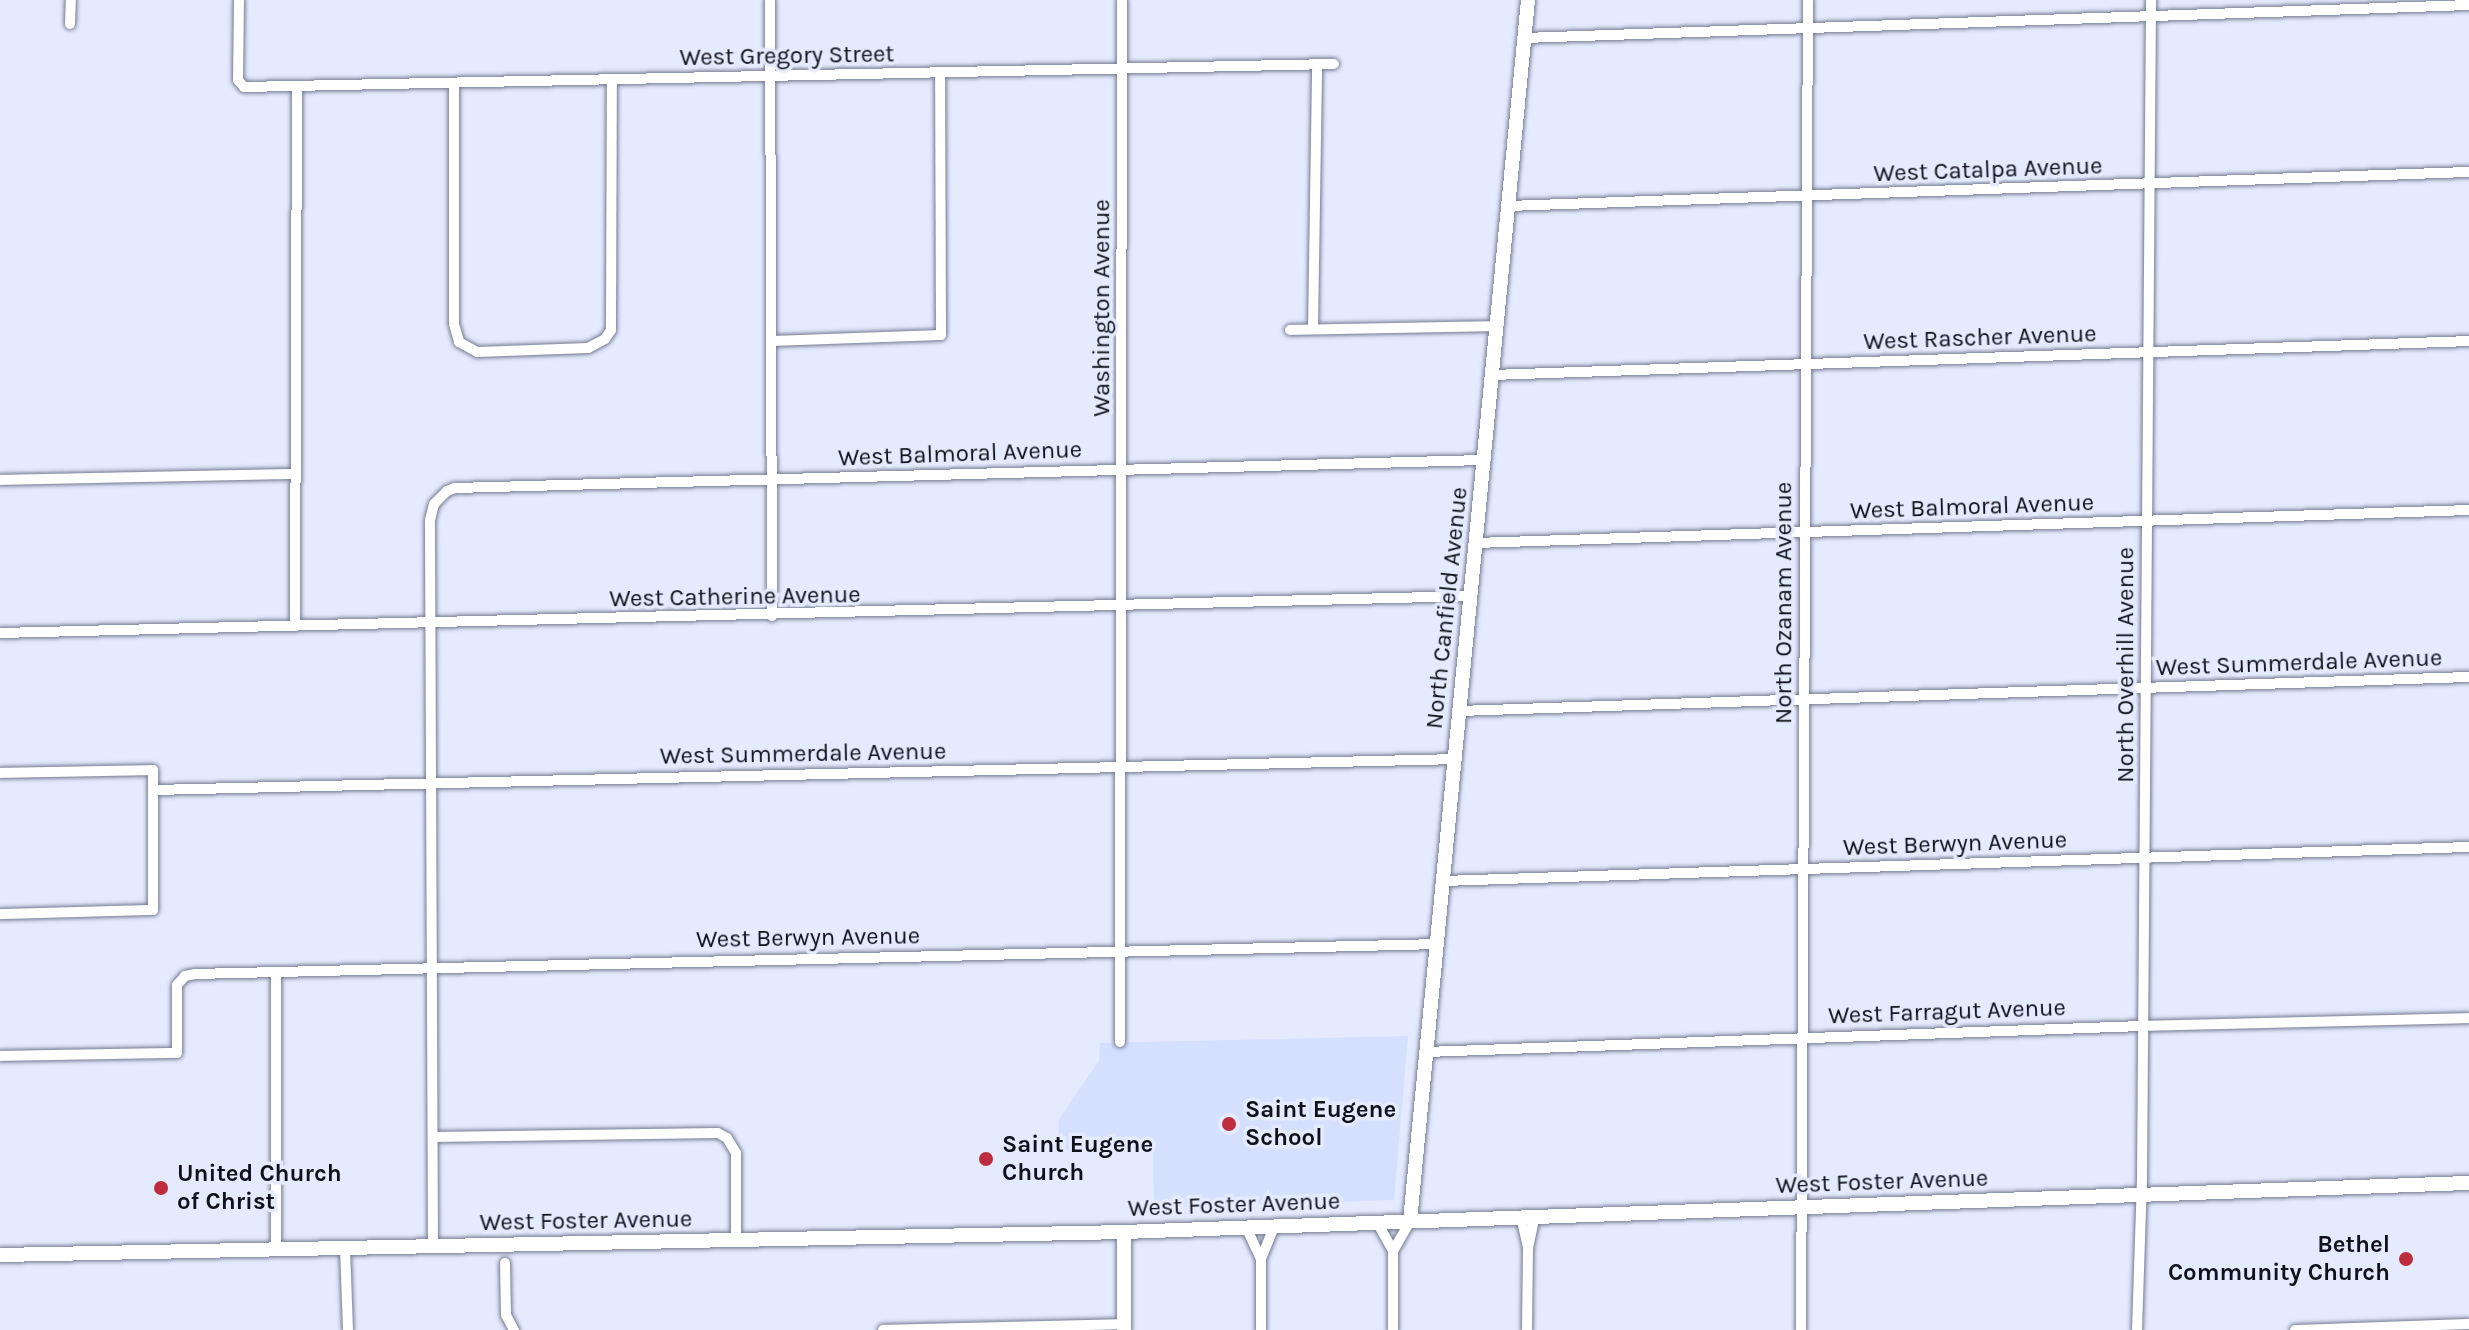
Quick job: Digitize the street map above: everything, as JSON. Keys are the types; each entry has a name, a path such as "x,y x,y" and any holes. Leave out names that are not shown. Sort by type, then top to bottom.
{"street":[{"path":"70,24 71,0"},
{"name":"West Gregory Street","path":"239,0 240,86 1334,64"},
{"name":"Washington Avenue","path":"1120,1042 1122,0"},
{"name":"North Canfield Avenue","path":"1410,1221 1528,0"},
{"name":"North Ozanam Avenue","path":"1801,1330 1808,0"},
{"name":"North Overhill Avenue","path":"2137,1330 2143,1026 2151,0"},
{"path":"770,4 772,616"},
{"path":"1524,38 2469,5"},
{"path":"1313,329 1317,64"},
{"path":"771,341 941,335 940,72"},
{"path":"454,83 454,324 459,342 477,352 588,348 605,339 613,320 612,79"},
{"path":"295,626 297,86"},
{"name":"West Catalpa Avenue","path":"1508,206 2469,172"},
{"path":"1290,330 1496,326"},
{"name":"West Rascher Avenue","path":"1492,375 2469,341"},
{"name":"West Balmoral Avenue","path":"431,624 430,520 439,497 455,488 1483,460"},
{"path":"0,480 296,474"},
{"name":"West Balmoral Avenue","path":"1475,543 2469,510"},
{"name":"West Catherine Avenue","path":"0,633 1121,608 1470,596"},
{"path":"431,624 433,1246"},
{"name":"West Summerdale Avenue","path":"1459,711 2469,677"},
{"name":"West Summerdale Avenue","path":"153,790 1454,759"},
{"path":"0,773 153,770 153,910 0,914"},
{"name":"West Berwyn Avenue","path":"1443,881 2469,847"},
{"name":"West Berwyn Avenue","path":"0,1056 177,1053 176,990 181,978 195,974 1437,944"},
{"path":"276,972 276,1250"},
{"name":"West Farragut Avenue","path":"1426,1052 1802,1037 2469,1018"},
{"path":"433,1137 718,1133 727,1138 736,1153 736,1240"},
{"name":"West Foster Avenue","path":"0,1255 1124,1232 2469,1183"},
{"path":"1527,1330 1528,1216"},
{"path":"1393,1251 1410,1221"},
{"path":"1377,1222 1393,1251 1393,1330"},
{"path":"1261,1330 1261,1259 1274,1226"},
{"path":"1246,1227 1261,1259"},
{"path":"883,1330 1124,1327 1124,1232"},
{"path":"345,1248 348,1330"},
{"path":"505,1263 506,1315 514,1330"},
{"path":"2295,1330 2469,1324"}],"shaded area":[{"name":"Saint Eugene School","path":"1408,1036 1394,1200 1154,1208 1153,1146 1058,1150 1059,1119 1099,1061 1100,1043"}],"place":[{"name":"Saint Eugene School","path":"1229,1124"},
{"name":"Saint Eugene Church","path":"986,1159"},
{"name":"United Church of Christ","path":"161,1188"},
{"name":"Bethel Community Church","path":"2406,1259"}]}
